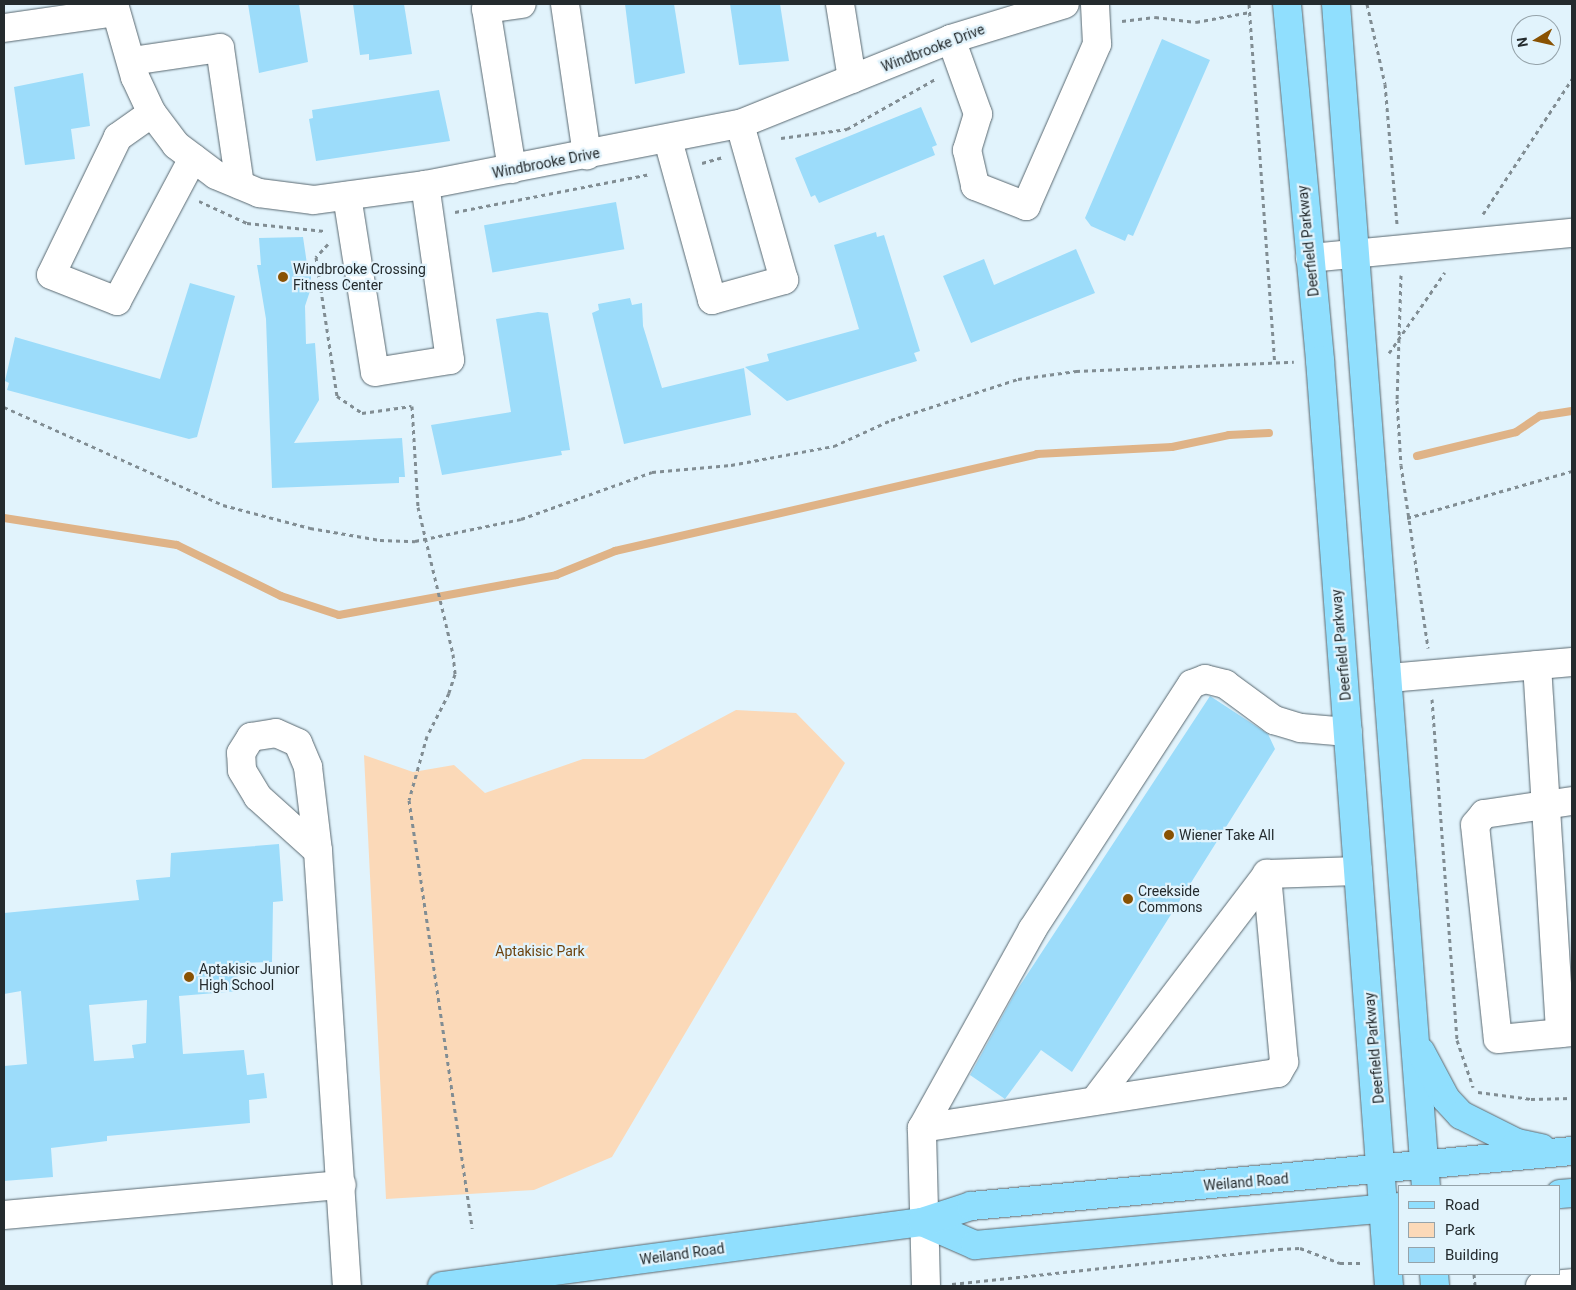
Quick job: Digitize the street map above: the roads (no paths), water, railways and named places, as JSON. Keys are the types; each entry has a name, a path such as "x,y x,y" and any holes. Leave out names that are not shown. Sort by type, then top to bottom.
{"main road":[{"name":"Deerfield Parkway","path":"1287,4 1310,258 1383,1168 1392,1207 1389,1286"},
{"path":"1336,4 1389,678 1425,1176"},
{"path":"1415,1036 1446,1099 1461,1115 1517,1143 1564,1151"},
{"name":"Weiland Road","path":"442,1286 922,1222 971,1206 1383,1168 1425,1176 1564,1151"},
{"path":"922,1222 975,1245 1392,1207"}],"street":[{"path":"512,169 486,9 522,4"},
{"path":"565,4 587,155"},
{"path":"840,4 852,79"},
{"name":"Windbrooke Drive","path":"115,8 132,61 152,113 200,163 259,194 314,200 425,185 668,140 740,124 951,39 1064,4"},
{"path":"951,39 978,114 967,150 975,186 1026,206 1097,44 1095,4"},
{"path":"4,28 115,8"},
{"path":"132,61 220,48 240,185"},
{"path":"152,113 118,137 51,275 118,301 200,163"},
{"path":"668,140 712,300 784,280 740,124"},
{"path":"347,196 375,372 450,360 425,185"},
{"path":"1310,258 1572,233"},
{"path":"1389,678 1572,662"},
{"path":"1537,666 1546,806 1566,1032 1498,1039 1475,825 1484,814 1546,806 1572,801"},
{"path":"937,1285 922,1222 922,1128 1032,930 1192,684 1205,679 1225,684 1274,720 1301,728 1348,732"},
{"path":"318,851 342,1185 347,1286"},
{"path":"1267,874 1358,871"},
{"path":"922,1128 1282,1070 1267,874"},
{"path":"1095,1100 1267,874"},
{"path":"4,1216 342,1185"},
{"path":"1540,1286 1572,1283"}],"waterway":[{"path":"1417,456 1516,432 1540,416 1572,411"},
{"path":"4,518 177,545 281,596 339,615 556,575 615,551 1037,454 1172,447 1229,435 1269,433"}],"place":[{"name":"Windbrooke Crossing Fitness Center","path":"283,277"},
{"name":"Wiener Take All","path":"1169,835"},
{"name":"Creekside Commons","path":"1128,899"},
{"name":"Aptakisic Junior High School","path":"189,977"}],"park label":[{"name":"Aptakisic Park","path":"540,951"}]}
